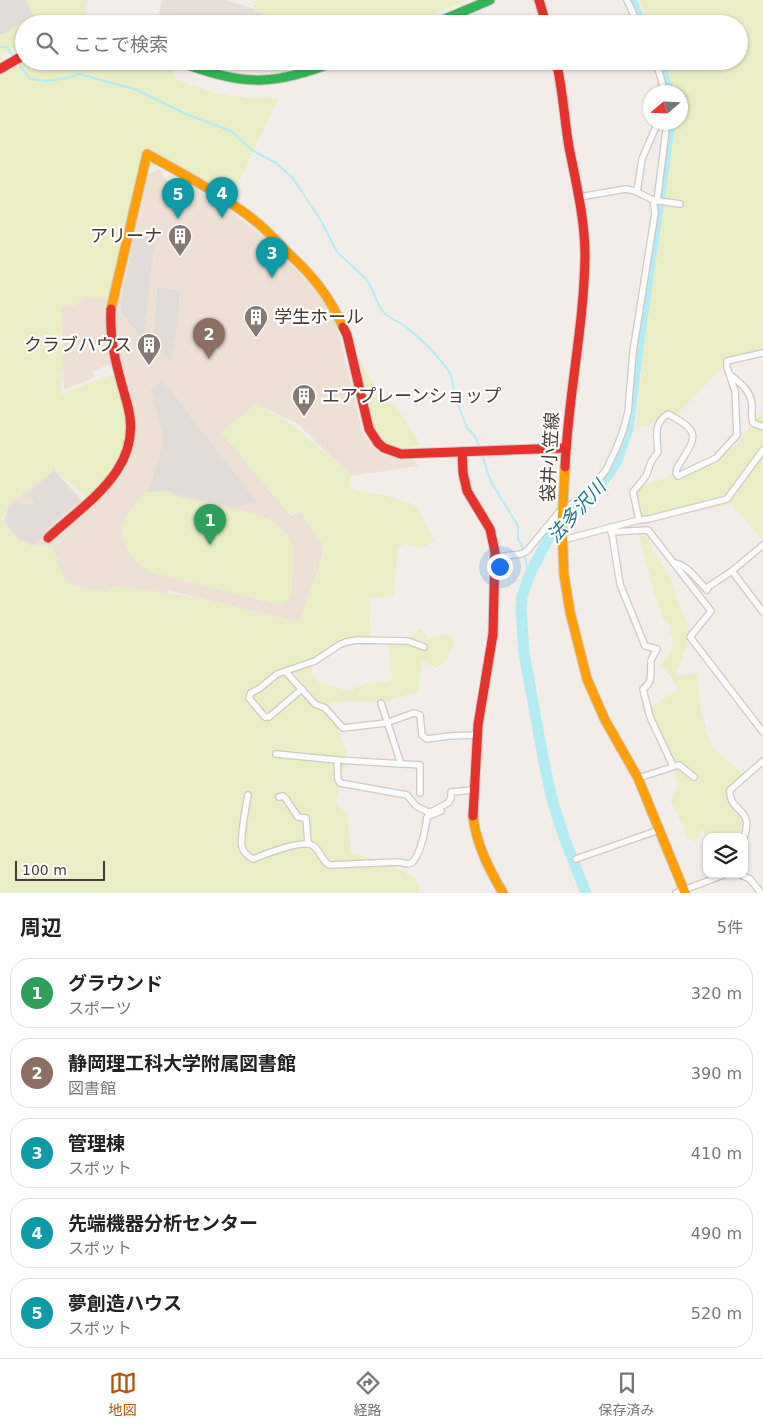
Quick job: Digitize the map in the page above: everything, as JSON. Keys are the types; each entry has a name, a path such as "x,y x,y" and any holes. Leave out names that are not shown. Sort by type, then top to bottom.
{"street":[{"path":"454,15 490,0"},
{"path":"539,0 543,15"},
{"path":"627,0 634,15"},
{"path":"0,69 15,60"},
{"path":"203,70 227,78 257,82 291,77 311,70"},
{"name":"袋井小笠線","path":"558,70 584,229 585,256 579,342 569,406 566,448 562,525 564,575 570,612 587,679 605,720 638,778 681,892"},
{"path":"658,70 662,85"},
{"path":"638,192 642,159 655,130"},
{"path":"495,557 521,554 527,551 564,510 594,485 606,470 616,450 628,412 633,352 667,131 654,134"},
{"path":"48,538 115,475 120,469 127,452 131,419 113,358 110,320 111,307 146,154 199,183 254,220 322,288 335,309 347,335 369,429 378,443 392,452 401,454 566,448"},
{"path":"579,197 626,189 655,200 680,204"},
{"path":"639,520 633,492 646,476 651,462 658,452 655,436 662,418 668,414 683,422 694,434 694,440 677,468 676,473 678,476 716,458 737,435 735,391 727,361 763,353"},
{"path":"730,375 742,383 748,391 752,405 751,418 753,423 763,427"},
{"path":"563,540 611,530 639,520 727,499 763,450"},
{"path":"462,452 467,491 490,529 494,541 495,557 493,641 477,735 472,818 475,836 481,852 503,893"},
{"path":"611,530 648,530 711,611 690,637 763,732"},
{"path":"611,530 620,584 645,646 657,649 651,658 651,678 648,686 643,689 650,717 673,766"},
{"path":"674,563 687,569 707,590 708,587 732,572 763,545"},
{"path":"732,572 763,612"},
{"path":"302,689 269,717 265,717 248,698 251,693 277,674 315,661 339,645 356,640 408,641 424,647"},
{"path":"286,672 315,704 325,708 343,728 386,723 414,713 420,716 422,735 427,740 449,736 477,735"},
{"path":"381,703 400,764"},
{"path":"276,754 420,765 420,793"},
{"path":"337,760 340,783 407,795 416,806 428,812 448,803 451,798 451,792 474,790"},
{"path":"745,833 747,822 745,815 731,801 730,790 763,761"},
{"path":"638,778 679,765 694,778"},
{"path":"248,795 244,814 242,847 249,858 253,859 283,847 308,844 315,847 329,865 410,863 416,856 424,834 427,817 441,811 440,808"},
{"path":"279,797 283,796 286,799 298,817 306,818 308,844"},
{"path":"576,859 659,830"},
{"path":"681,892 716,878"},
{"path":"748,878 761,893"}],"shaded area":[{"path":"0,0 26,0 33,15 15,15 15,27 4,34 0,34"},
{"path":"162,0 224,0 266,12 266,15 159,15"},
{"path":"159,169 166,181 185,182 231,211 266,239 318,292 337,326 362,431 374,448 383,455 414,460 418,466 351,476 298,424 257,404 221,432 290,515 301,513 322,544 323,550 308,618 299,623 168,590 158,626 72,586 63,577 62,572 32,546 17,540 3,523 8,505 54,469 88,507 122,473 130,458 136,419 119,361 93,371 95,377 64,390 61,305 75,305 84,297 118,297 147,175"},
{"path":"135,232 155,238 143,340 120,310"},
{"path":"157,288 180,290 177,327 171,362 154,343"},
{"path":"162,380 257,502 235,507 176,495 169,490 149,491 161,450 162,440 161,427 151,390"},
{"path":"54,471 79,500 44,531 45,533 35,543 19,540 7,523 8,510 17,503 30,505 34,501 28,494"}],"green space":[{"path":"0,0 87,0 84,15 15,15 15,47 0,56"},
{"path":"256,0 466,0 431,15 268,15 253,11"},
{"path":"640,0 763,0 763,354 730,359 674,417 636,428 666,130 688,130 688,85 663,85 662,70 748,70 748,15 645,15"},
{"path":"0,56 9,67 15,64 15,70 172,70 176,79 202,89 239,97 279,97 238,183 199,183 159,164 149,167 131,190 133,214 113,299 84,297 76,305 61,306 63,367 60,394 117,373 131,419 124,460 90,499 54,469 8,505 1,519 17,539 22,542 53,546 63,577 72,586 103,591 117,586 193,597 299,622 325,549 301,513 287,512 221,432 257,404 294,426 351,476 349,487 353,490 389,496 416,506 434,541 422,548 405,544 398,547 394,596 369,598 371,640 346,642 312,662 312,674 318,682 349,691 362,685 390,681 392,677 388,647 393,641 409,638 420,629 428,638 450,634 454,641 446,661 436,668 422,661 418,692 381,703 345,701 330,703 325,708 291,670 287,672 339,725 338,730 346,751 347,764 341,775 336,802 348,817 351,853 384,862 415,877 420,893 0,893"},
{"path":"272,70 292,70 277,73 271,73"},
{"path":"358,359 383,397 399,411 420,444 410,448 398,448 387,444 378,437 369,412"},
{"path":"763,409 763,541 732,505 644,519 636,489 713,459 737,445"},
{"path":"145,492 168,492 176,496 270,519 289,535 294,550 292,591 288,601 279,605 150,572 144,568 134,559 126,546 123,526 132,508"},
{"path":"639,535 654,538 647,541 670,577 692,635 687,632 691,636 687,638 687,645 675,675 687,675 697,672 701,712 711,746 745,776 730,790 733,803 744,814 744,833 704,833 702,829 696,841 687,839 683,825 671,802 677,786 674,767 648,709 679,689 661,664 668,656 673,644 670,626 663,618 655,596"}],"waterway":[{"name":"法多沢川","path":"631,0 637,15"},
{"path":"0,47 7,47 14,58"},
{"path":"23,70 30,79 47,81 68,78 79,74 137,90 186,114 231,131 252,150 276,163 292,177 320,219 337,252 366,279 379,306 386,315 405,326 428,346 446,367 451,375 455,396 467,428 475,436 480,448"},
{"name":"法多沢川","path":"662,70 666,85"},
{"name":"法多沢川","path":"586,893 564,837 553,803 545,768 524,653 522,597 529,576 551,533 573,509 598,488 616,463 628,429 669,130"},
{"path":"482,455 491,482 518,526 518,539 523,548 529,576"}],"traffic: fast":[{"path":"454,15 490,0"},
{"path":"204,70 239,79 257,80 275,79 310,70"}],"traffic: slow":[{"path":"111,309 147,154 215,193 263,227 305,269 319,286 332,305 343,327"},
{"path":"565,467 562,525 564,575 570,612 587,679 605,720 638,778 685,893"},
{"path":"473,816 484,856 503,893"}],"traffic: jam":[{"path":"539,0 543,15"},
{"path":"0,69 15,60"},
{"path":"558,70 585,242 582,309 569,414 565,467"},
{"path":"48,538 96,496 110,481 121,464 128,446 131,426 111,334 111,309"},
{"path":"343,327 347,335 369,429 378,443 384,448 401,454 566,448"},
{"path":"462,452 463,473 467,491 490,529 495,552 493,634 478,725 473,816"}],"place":[{"name":"先端機器分析センター","path":"222,218"},
{"name":"夢創造ハウス","path":"178,219"},
{"name":"アリーナ","path":"180,257"},
{"name":"管理棟","path":"272,278"},
{"name":"学生ホール","path":"256,338"},
{"name":"静岡理工科大学附属図書館","path":"209,359"},
{"name":"クラブハウス","path":"149,366"},
{"name":"エアプレーンショップ","path":"304,417"},
{"name":"グラウンド","path":"210,545"}]}
